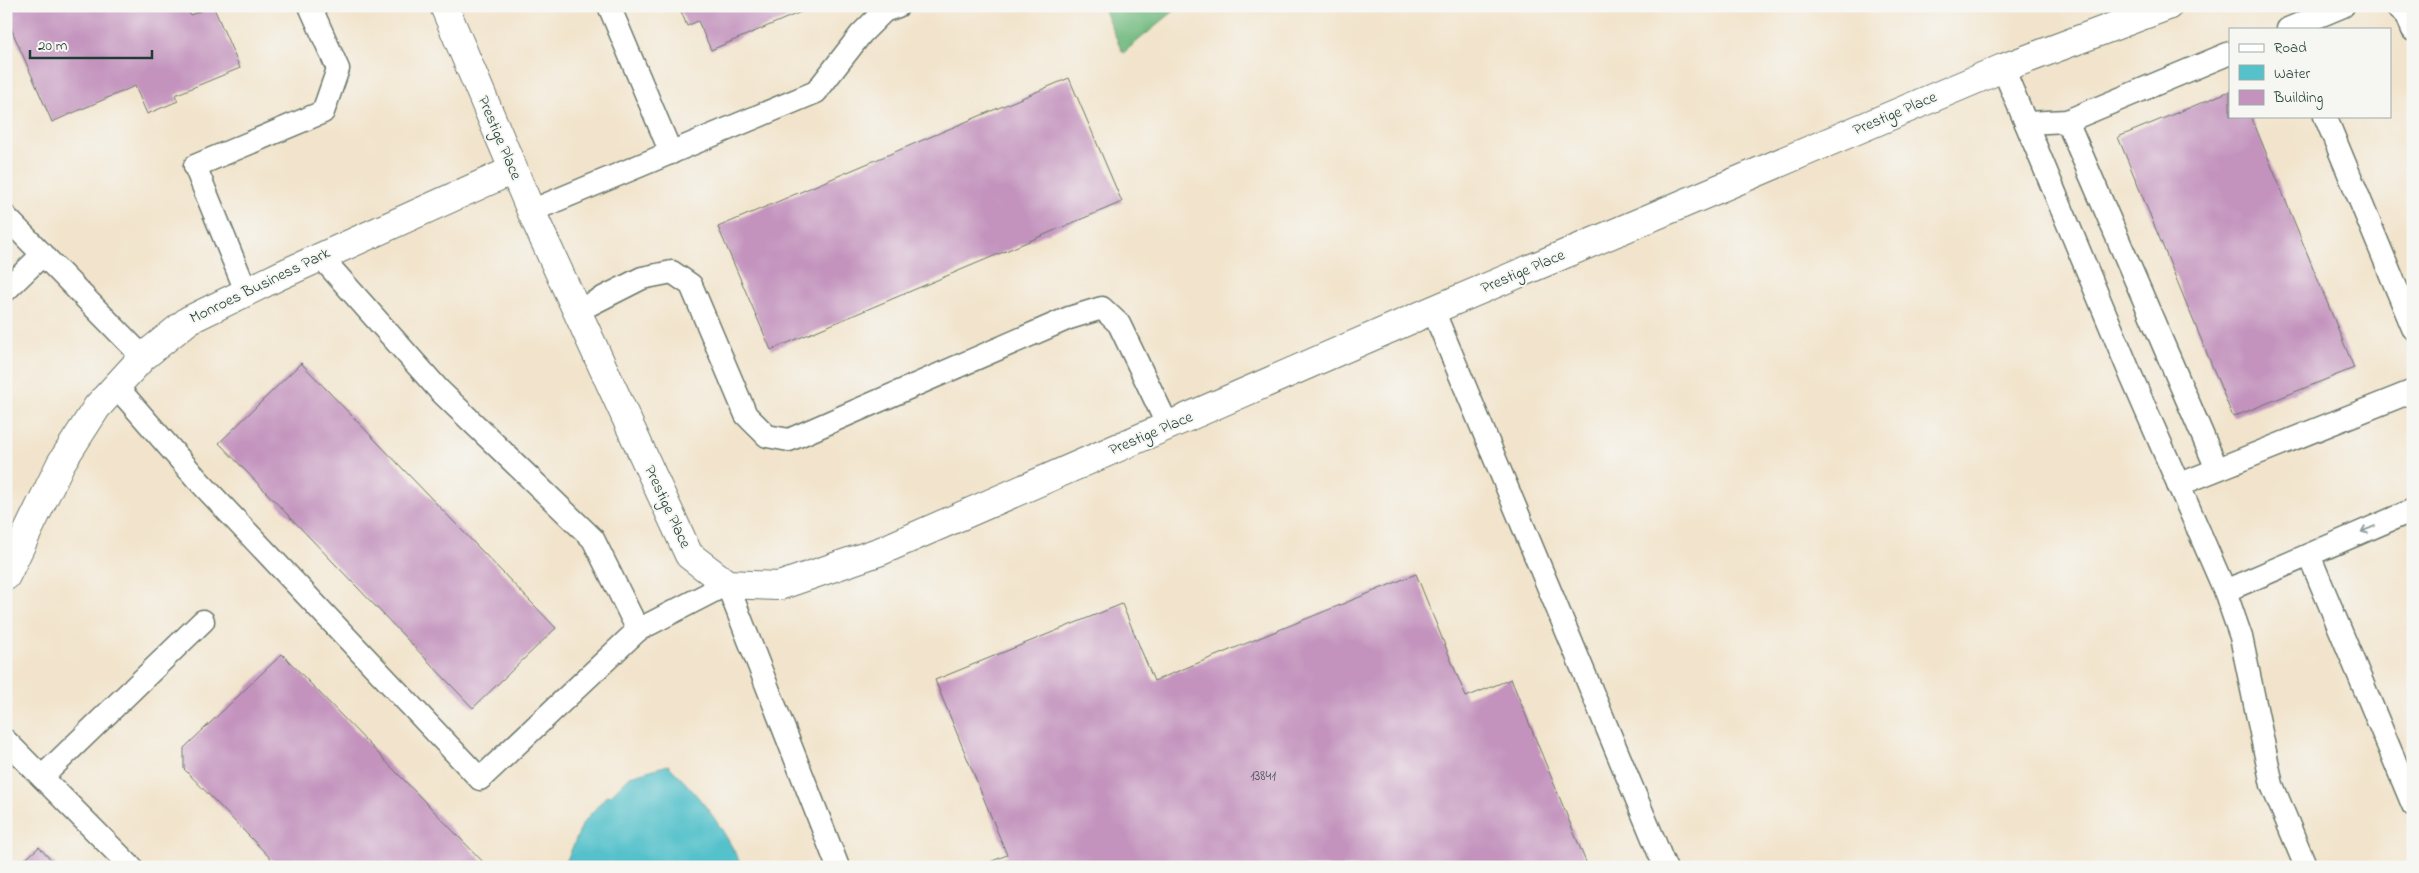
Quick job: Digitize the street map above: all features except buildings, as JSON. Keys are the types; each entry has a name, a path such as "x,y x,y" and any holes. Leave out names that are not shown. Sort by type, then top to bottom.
{"street":[{"name":"Prestige Place","path":"444,6 531,212 689,556 727,584 779,586 881,551 1434,310 2003,68 2168,6"},
{"name":"Monroes Business Park","path":"6,576 61,463 97,407 143,357 189,320 321,256 513,170"}],"lane":[{"path":"246,291 195,166 324,112 338,69 310,6"},
{"path":"609,6 671,153"},
{"path":"531,212 816,92 861,34 884,12 898,6"},
{"path":"2290,28 2343,6"},
{"path":"2397,6 2407,15 2413,30"},
{"path":"2026,123 2067,121 2229,53"},
{"path":"2003,68 2178,485 2225,591 2241,637 2272,784 2306,867"},
{"path":"2326,118 2413,328"},
{"path":"2067,121 2216,469"},
{"path":"6,217 143,357"},
{"path":"6,290 43,254"},
{"path":"321,256 439,390 593,539 638,630"},
{"path":"577,311 642,278 672,272 691,285 746,415 767,436 789,440 1069,318 1102,308 1119,324 1168,426"},
{"path":"1434,310 1664,867"},
{"path":"116,386 197,479 480,779 638,630 727,584 838,867"},
{"path":"2178,485 2413,391"},
{"path":"2225,591 2413,510"},
{"path":"2309,555 2413,805"},
{"path":"42,777 202,621"},
{"path":"6,741 131,867"}],"green space":[{"path":"1102,6 1180,6 1123,53"}],"water":[{"path":"668,765 691,789 719,825 742,867 564,867 583,823 608,794 610,796 630,776"}]}
